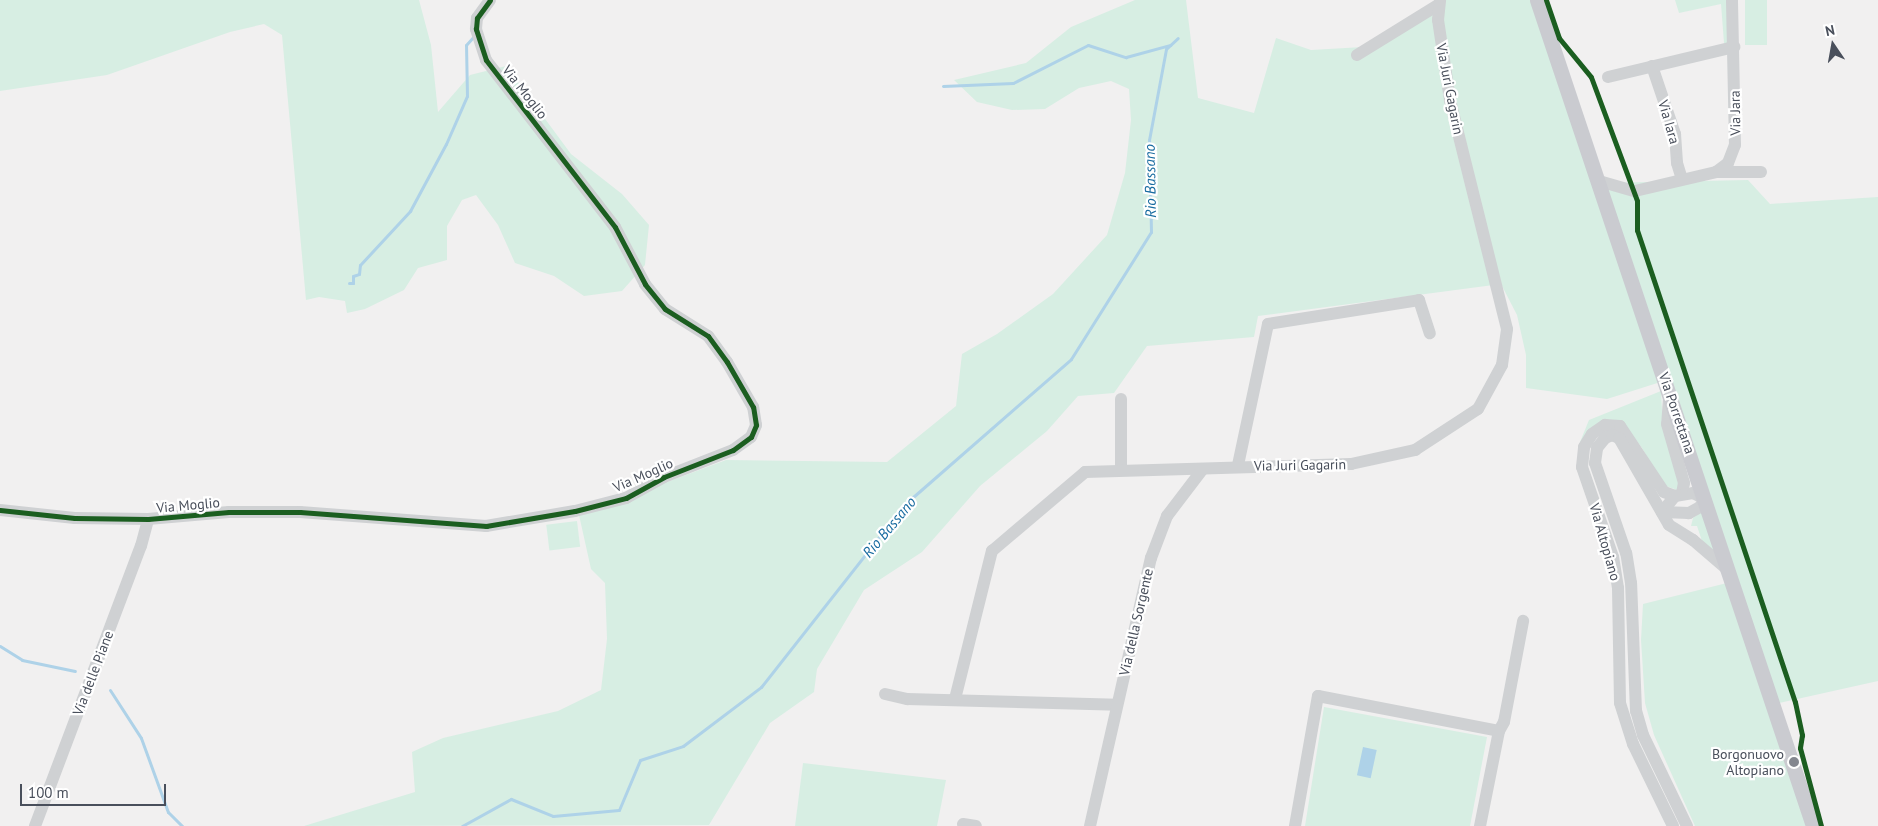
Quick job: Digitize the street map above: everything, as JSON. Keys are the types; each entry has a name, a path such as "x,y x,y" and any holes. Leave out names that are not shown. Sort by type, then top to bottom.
{"main road":[{"name":"Via Porrettana","path":"1537,2 1670,391 1814,826"}],"street":[{"name":"Via Moglio","path":"0,510 76,518 148,519 229,512 300,512 486,526 575,511 626,498 664,477 734,450 751,437 756,425 753,407 728,362 708,336 665,309 644,284 615,227 486,60 476,30 477,18 490,0"},
{"name":"Via Jara","path":"1716,172 1728,163 1735,145 1732,0"},
{"name":"Via Juri Gagarin","path":"955,699 992,551 1085,472 1202,470 1238,466 1351,464 1415,450 1478,409 1502,365 1506,345 1506,314 1450,100 1439,3 1357,55"},
{"path":"1608,77 1734,47"},
{"name":"Via Iara","path":"1652,66 1675,134 1677,163 1682,179"},
{"path":"1599,182 1635,191 1716,172 1761,172"},
{"path":"1238,466 1268,324 1420,300 1430,333"},
{"path":"1662,512 1679,495 1684,483 1667,424 1670,391"},
{"path":"1121,399 1121,470"},
{"name":"Via Altopiano","path":"1673,826 1633,744 1620,703 1618,588 1613,557 1582,467 1584,448 1592,434 1605,425 1620,426 1664,492 1706,499"},
{"name":"Via Altopiano","path":"1687,826 1643,735 1636,711 1631,582 1626,554 1594,463 1597,448 1605,438 1612,435 1619,438 1669,525 1686,536 1730,572"},
{"name":"Via della Sorgente","path":"1090,826 1151,558 1167,516 1202,470"},
{"path":"1662,512 1689,513 1700,507 1706,499"},
{"path":"1686,536 1689,513"},
{"name":"Via delle Piane","path":"34,826 142,546 148,519"},
{"path":"1480,826 1499,731 1504,722 1523,621"},
{"path":"886,694 907,699 1117,705"},
{"path":"1295,826 1318,696 1499,731"}],"green space":[{"path":"0,0 419,0 431,45 438,112 470,75 506,66 571,154 622,194 649,225 645,265 622,291 584,296 554,276 515,263 498,225 476,195 462,200 447,226 447,260 418,268 404,290 365,309 347,313 345,301 319,297 306,300 282,35 264,24 230,32 107,75 0,91"},
{"path":"1135,0 1186,0 1198,98 1254,113 1276,38 1311,50 1363,47 1439,0 1536,0 1601,183 1748,180 1770,204 1878,197 1878,681 1775,704 1814,826 1695,826 1654,735 1645,703 1641,640 1643,604 1735,581 1670,379 1607,399 1526,388 1526,355 1517,315 1501,284 1258,316 1254,337 1147,346 1114,393 1078,396 1047,431 980,486 922,552 864,590 817,669 814,692 770,723 709,825 304,826 415,792 412,752 443,738 558,711 601,690 607,639 605,583 591,569 579,515 726,460 887,462 956,406 962,354 997,334 1053,294 1107,235 1125,173 1131,120 1129,89 1111,81 1079,88 1045,109 1012,110 977,102 954,80 1026,63 1071,27"},
{"path":"1675,0 1728,0 1727,43 1724,43 1721,4 1679,13"},
{"path":"1745,0 1767,0 1767,45 1745,45"},
{"path":"1661,391 1662,410 1680,481 1677,490 1663,485 1642,448 1626,427 1580,442 1589,420"},
{"path":"1702,511 1718,558 1703,544 1697,526 1691,526 1693,518"},
{"path":"577,521 580,547 549,551 546,525"},
{"path":"1324,707 1487,737 1470,826 1305,826"},
{"path":"803,763 946,780 937,826 795,826"}],"water":[{"path":"1363,747 1377,750 1371,778 1357,775"}],"waterway":[{"path":"349,283 353,283 353,276 359,274 360,265 410,211 446,144 467,96 466,45 475,35"},
{"name":"Rio Bassano","path":"462,826 511,799 553,816 619,810 640,760 683,746 761,687 905,504 1071,359 1151,232 1149,140 1166,49 1178,38"},
{"path":"943,86 1013,83 1088,45 1126,57 1170,45"},
{"name":"Rio Bassano","path":"0,646 22,660 75,671"},
{"name":"Rio Bassano","path":"110,690 141,738 168,812 182,826"}],"cycle path":[{"path":"0,510 75,518 148,519 229,512 300,512 486,526 575,511 626,498 664,477 733,450 751,437 756,425 753,407 727,362 708,336 665,309 645,284 615,227 486,60 476,29 477,18 490,0"},
{"path":"1546,0 1559,38 1591,77 1637,201 1637,230 1795,702 1802,735 1800,748 1821,826"}],"place":[{"name":"Borgonuovo Altopiano","path":"1794,762"}]}
